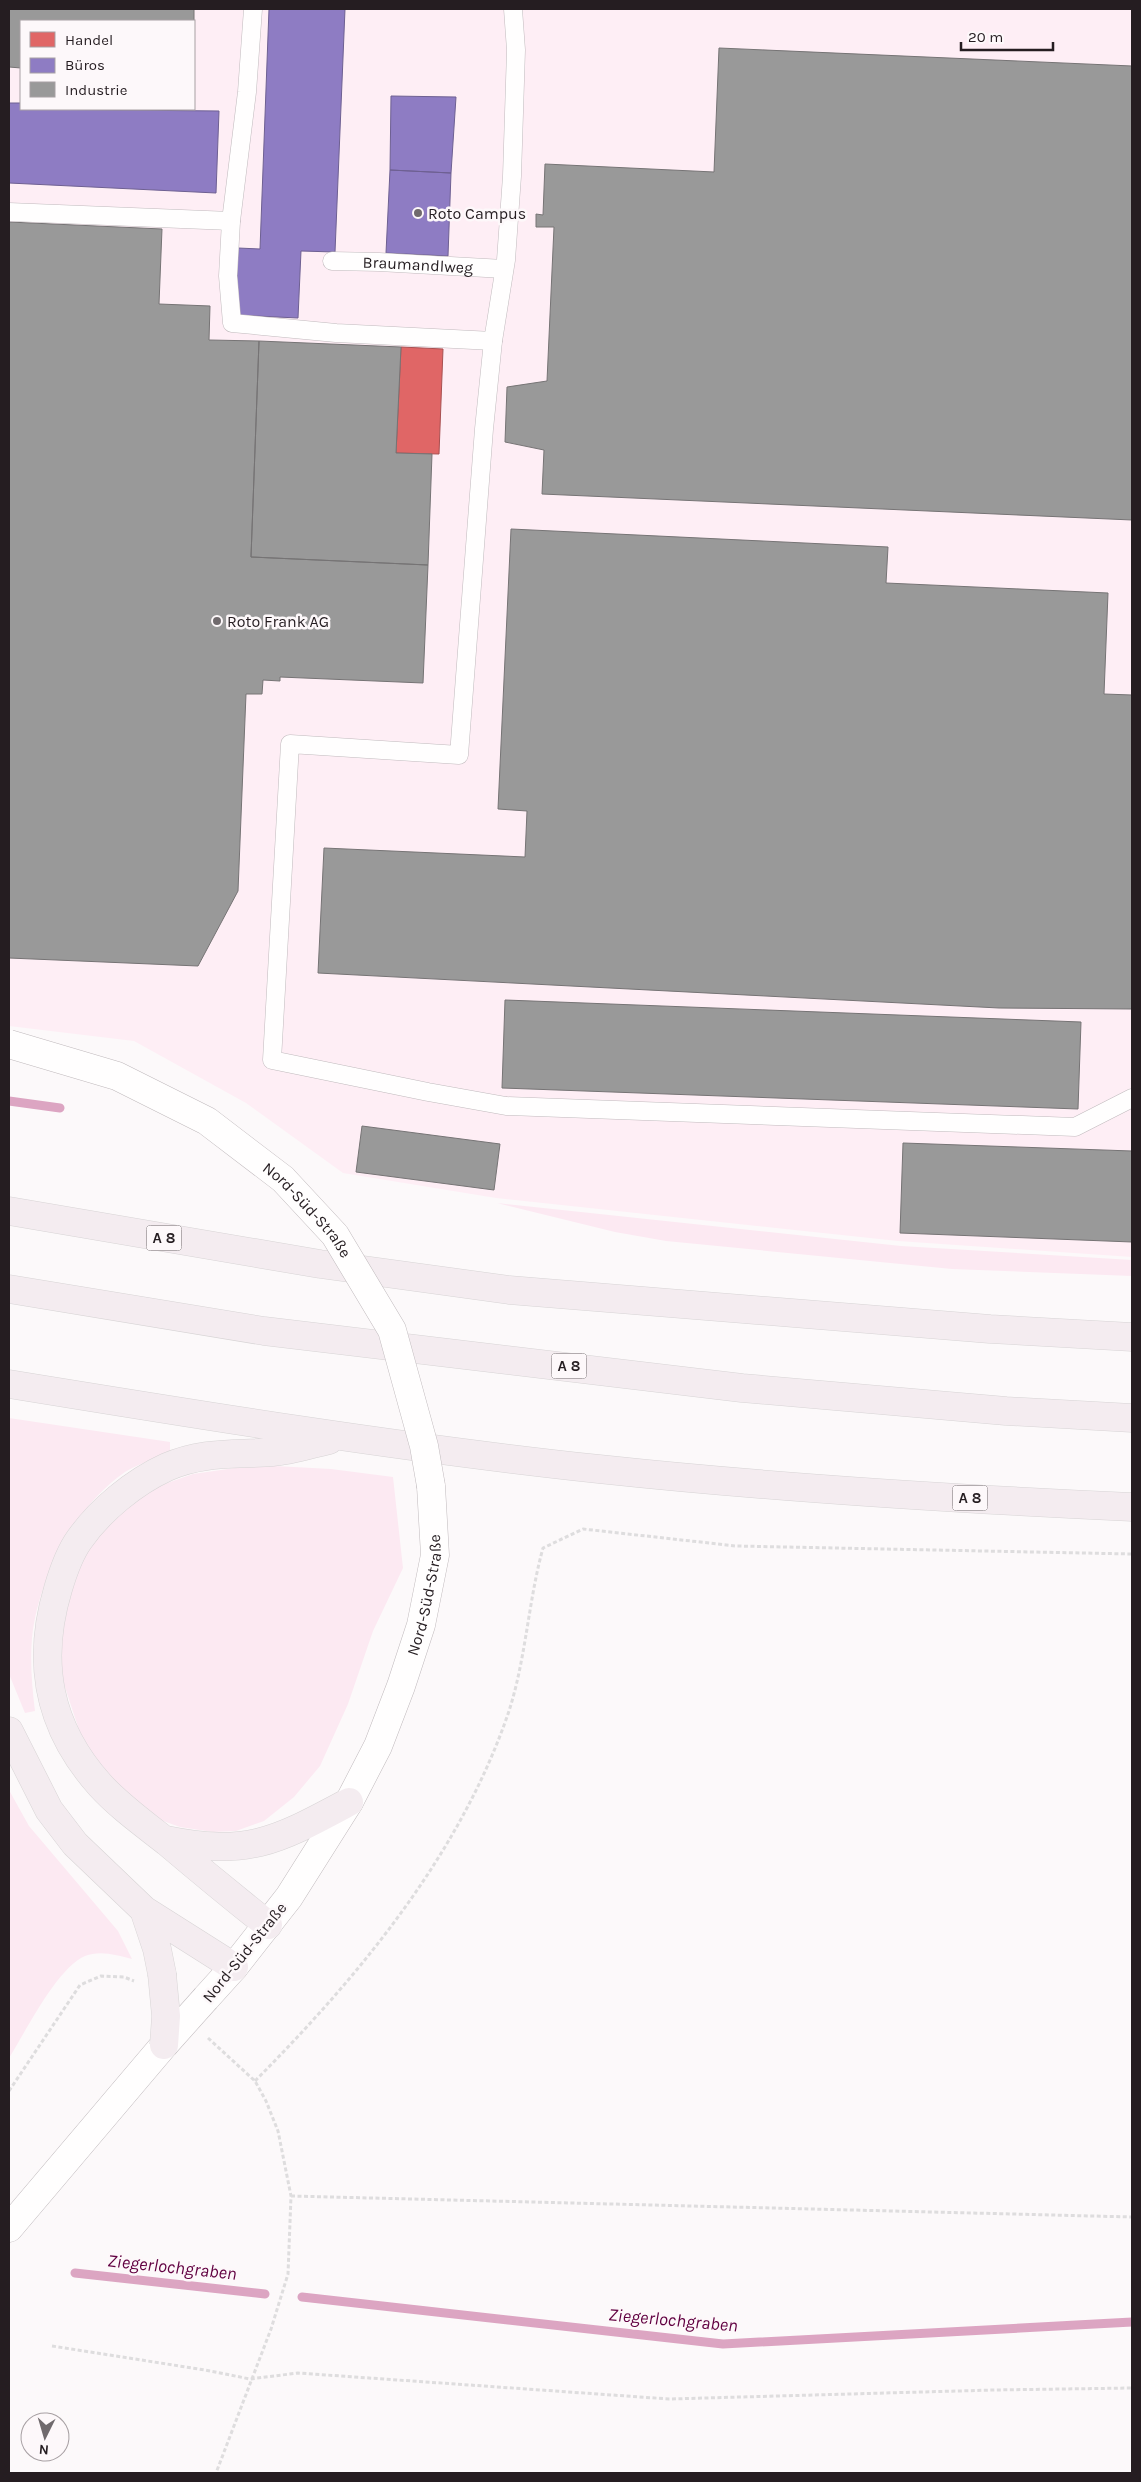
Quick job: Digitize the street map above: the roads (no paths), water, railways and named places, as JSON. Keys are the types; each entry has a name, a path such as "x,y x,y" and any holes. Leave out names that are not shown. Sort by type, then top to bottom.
{"highway":[{"name":"A 8","path":"9,1211 320,1264 508,1290 990,1329 1132,1337"},
{"name":"A 8","path":"9,1289 264,1331 742,1388 1006,1411 1132,1418"},
{"name":"A 8","path":"9,1384 342,1437 599,1469 905,1494 1132,1507"},
{"path":"268,1925 101,1786 77,1757 60,1722 48,1683 48,1645 52,1608 62,1573 79,1540 104,1512 131,1489 168,1467 214,1453 274,1452 342,1437"},
{"path":"9,1731 49,1810 75,1844 144,1910 234,1968"},
{"path":"164,1840 192,1846 226,1848 260,1843 290,1833 349,1802"},
{"path":"144,1910 158,1949 162,1974 166,2016 164,2045"}],"main road":[{"name":"Nord-Süd-Straße","path":"9,1044 117,1076 207,1121 283,1179 334,1235 392,1330 424,1446 431,1486 435,1555 421,1625 389,1719 365,1773 349,1802 289,1897 234,1968 164,2045 9,2228"}],"lane":[{"path":"253,9 248,92 231,221 228,276 232,323 336,333 493,340"},
{"path":"513,9 516,50 513,166 504,269 493,340 477,508 458,756 290,744 272,1060 428,1092 516,1106 1075,1127 1132,1098"},
{"path":"9,212 231,221"},
{"name":"Braumandlweg","path":"332,261 504,269"}],"waterway":[{"path":"9,1101 60,1108"},
{"name":"Ziegerlochgraben","path":"75,2273 265,2294"},
{"name":"Ziegerlochgraben","path":"302,2297 723,2344 1132,2322"}],"place":[{"name":"Roto Campus","path":"418,213"},
{"name":"Roto Frank AG","path":"217,621"}]}
